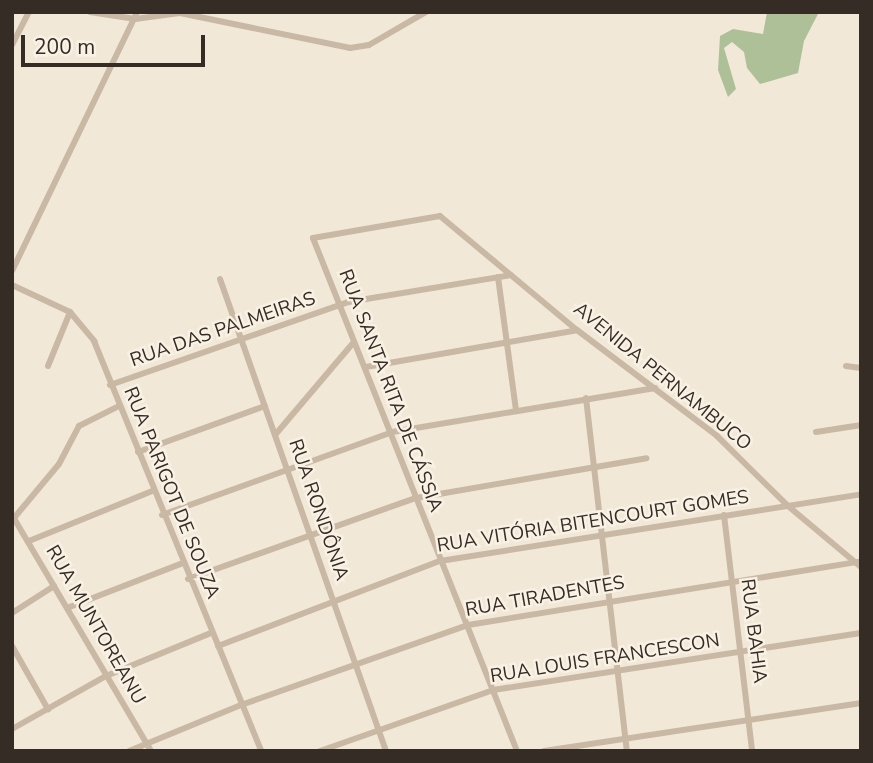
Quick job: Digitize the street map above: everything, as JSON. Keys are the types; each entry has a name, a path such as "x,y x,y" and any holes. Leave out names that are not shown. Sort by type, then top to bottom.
{"street":[{"path":"12,45 29,12"},
{"path":"90,12 136,16 180,13 351,48 386,37 426,12"},
{"path":"12,271 136,16"},
{"name":"RUA SANTA RITA DE CÁSSIA","path":"440,216 313,238 517,751"},
{"name":"AVENIDA PERNAMBUCO","path":"440,216 577,330 717,436 788,506 859,563"},
{"name":"RUA DAS PALMEIRAS","path":"110,385 340,306 510,275"},
{"path":"498,277 516,410"},
{"name":"RUA RONDÔNIA","path":"220,279 386,751"},
{"name":"RUA PARIGOT DE SOUZA","path":"12,285 70,312 94,341 152,491 261,751"},
{"path":"48,366 70,312"},
{"path":"366,367 577,330"},
{"path":"275,435 354,342"},
{"path":"846,366 861,368"},
{"path":"162,515 392,432 655,388"},
{"path":"586,398 627,751"},
{"path":"13,516 60,464 79,426 119,406"},
{"path":"138,452 265,406"},
{"path":"816,432 861,425"},
{"path":"188,579 310,533 416,498 646,458"},
{"path":"29,541 152,491"},
{"name":"RUA VITÓRIA BITENCOURT GOMES","path":"218,646 440,561 861,494"},
{"name":"RUA BAHIA","path":"724,515 752,751"},
{"name":"RUA MUNTOREANU","path":"13,516 151,751"},
{"name":"RUA TIRADENTES","path":"129,751 241,705 468,625 859,563"},
{"path":"67,608 183,564"},
{"path":"12,613 54,586"},
{"path":"12,729 106,676 211,633"},
{"path":"860,633 861,642"},
{"name":"RUA LOUIS FRANCESCON","path":"320,751 493,690 616,669 740,654 860,633"},
{"path":"12,646 48,709"},
{"path":"544,751 861,703"}],"green space":[{"path":"767,12 819,12 804,41 798,73 760,84 747,68 744,52 732,42 724,48 736,89 728,97 718,70 720,36 733,29 763,34"}]}
